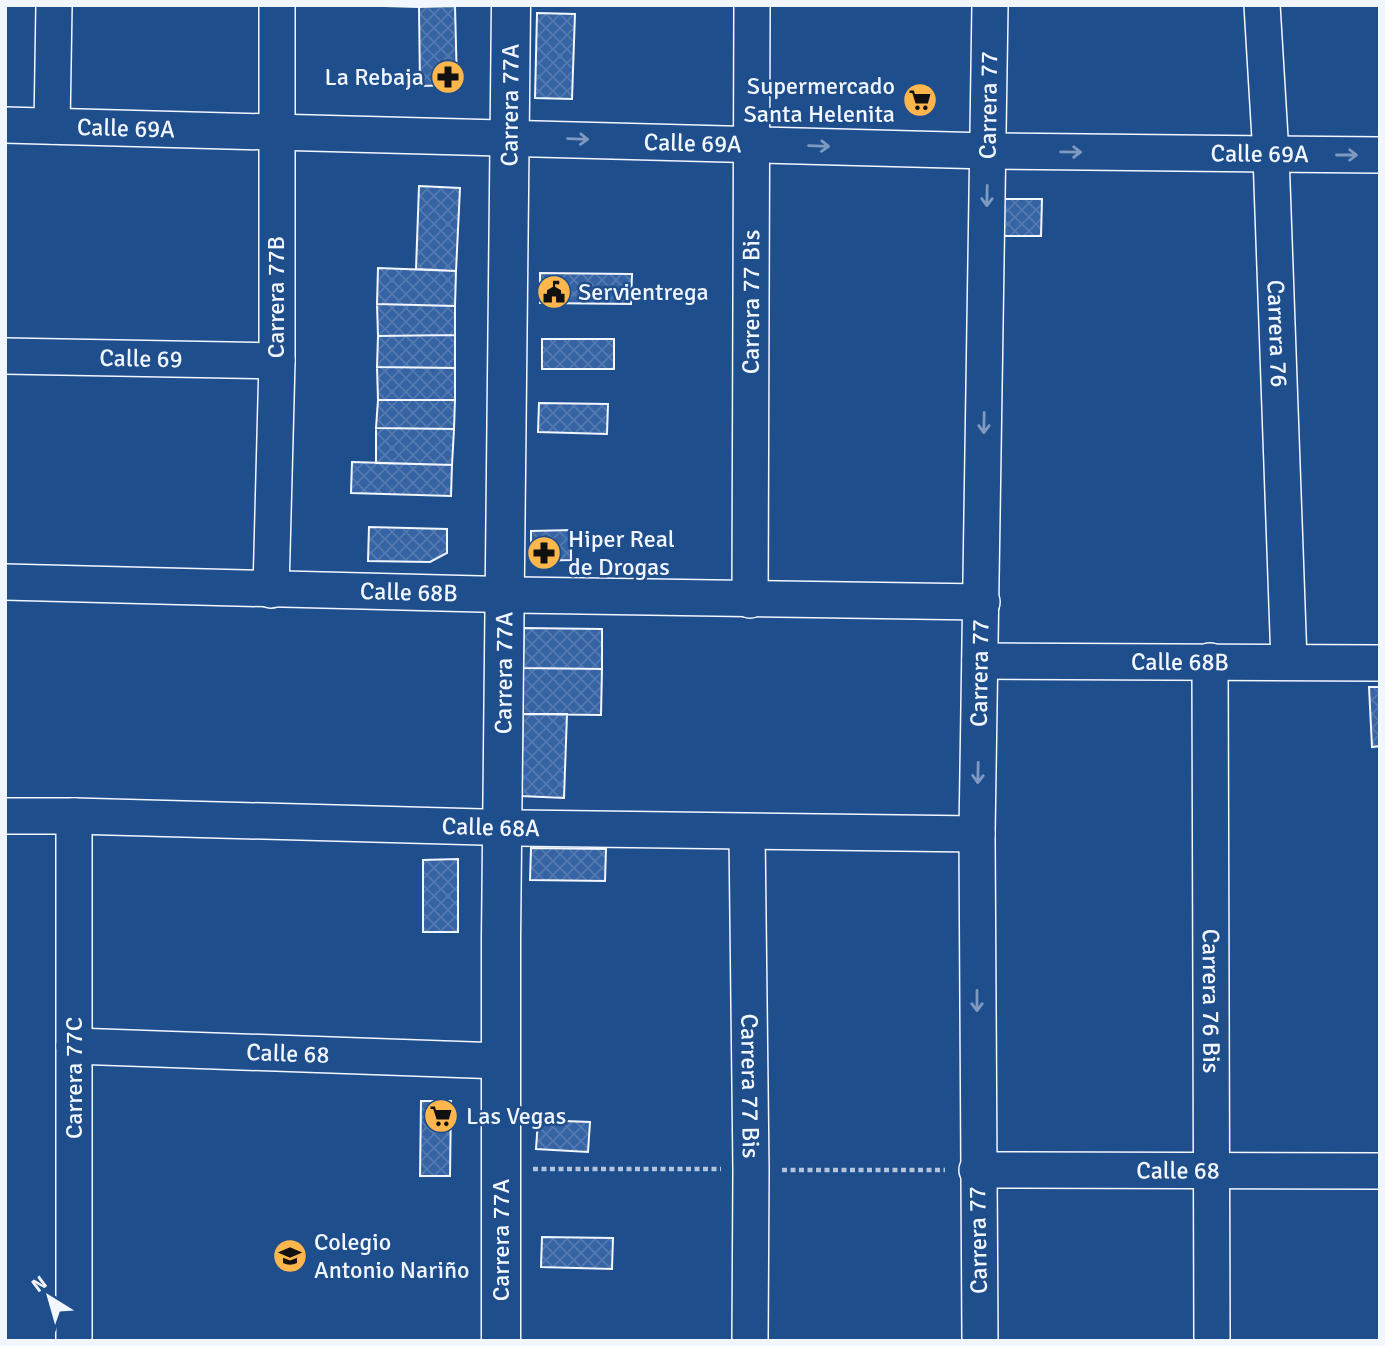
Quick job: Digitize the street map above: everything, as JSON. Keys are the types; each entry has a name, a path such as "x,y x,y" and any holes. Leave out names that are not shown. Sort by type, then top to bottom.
{"main road":[{"name":"Carrera 77A","path":"500,1341 502,828 511,5"}],"street":[{"path":"52,126 54,5"},
{"name":"Carrera 77B","path":"271,590 277,362 277,5"},
{"name":"Carrera 77 Bis","path":"750,600 752,5"},
{"name":"Carrera 77","path":"980,1341 976,834 990,5"},
{"name":"Carrera 76","path":"1262,5 1271,155 1289,662"},
{"name":"Calle 69A","path":"5,125 988,151 1380,155"},
{"name":"Calle 69","path":"5,356 277,362"},
{"name":"Calle 68B","path":"5,582 504,595 982,602"},
{"name":"Calle 68B","path":"980,661 1380,663"},
{"name":"Carrera 76 Bis","path":"1210,661 1212,1341"},
{"name":"Calle 68A","path":"5,816 502,828 976,834"},
{"name":"Carrera 77C","path":"74,1341 75,816"},
{"name":"Carrera 77 Bis","path":"747,832 750,1341"},
{"name":"Calle 68","path":"74,1046 501,1061"},
{"name":"Calle 68","path":"977,1170 1380,1171"}],"building":[{"path":"385,5 455,5 419,7 385,6"},
{"path":"455,6 457,85 420,86 419,7"},
{"path":"537,13 575,14 572,99 535,98"},
{"path":"419,186 460,188 456,271 416,269"},
{"path":"1002,199 1042,199 1041,236 1002,236"},
{"path":"378,268 456,271 455,306 377,304"},
{"path":"540,273 632,274 631,304 540,303"},
{"path":"377,304 455,306 455,335 378,336"},
{"path":"455,335 455,368 377,367 378,336"},
{"path":"542,339 614,339 614,369 542,369"},
{"path":"377,367 455,368 455,400 378,400"},
{"path":"378,400 455,400 454,429 376,428"},
{"path":"539,403 608,404 607,434 538,432"},
{"path":"376,428 454,429 452,465 376,463"},
{"path":"352,462 452,465 451,496 351,493"},
{"path":"369,527 447,529 447,553 430,562 368,561"},
{"path":"571,530 571,560 531,561 531,531"},
{"path":"524,628 602,629 602,669 523,668"},
{"path":"523,668 602,669 601,715 523,714"},
{"path":"1369,687 1380,687 1380,746 1372,747"},
{"path":"523,714 567,714 564,798 521,796"},
{"path":"531,848 606,849 605,881 530,880"},
{"path":"458,859 458,932 423,932 423,860"},
{"path":"421,1101 451,1101 450,1176 420,1176"},
{"path":"538,1120 590,1122 588,1152 536,1149"},
{"path":"542,1237 613,1238 612,1269 541,1267"}],"place":[{"name":"La Rebaja","path":"448,77"},
{"name":"Supermercado Santa Helenita","path":"920,100"},
{"name":"Servientrega","path":"554,292"},
{"name":"Hiper Real de Drogas","path":"544,553"},
{"name":"Las Vegas","path":"441,1116"},
{"name":"Colegio Antonio Nariño","path":"290,1256"}]}
